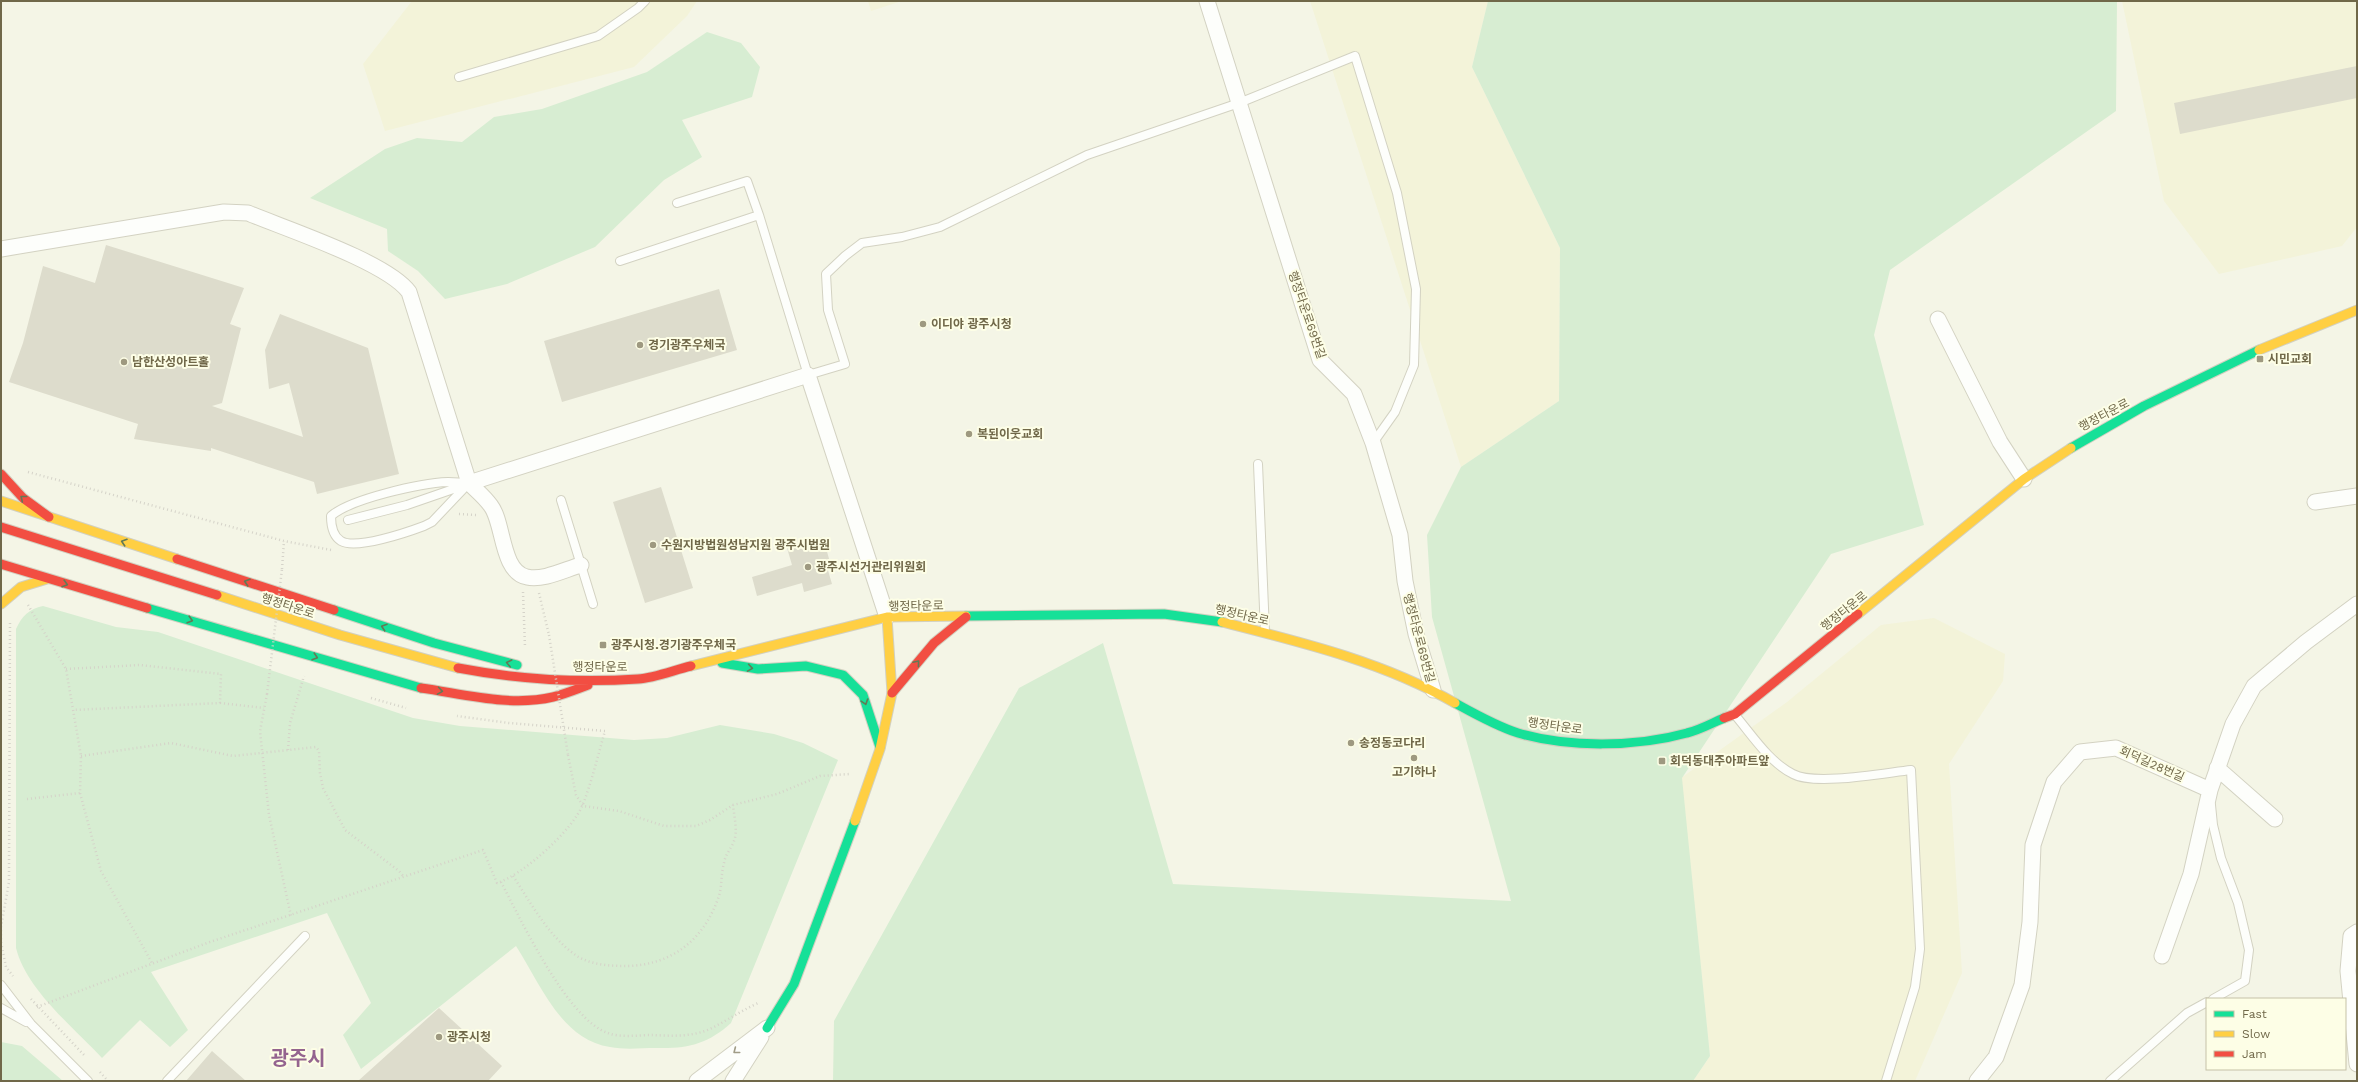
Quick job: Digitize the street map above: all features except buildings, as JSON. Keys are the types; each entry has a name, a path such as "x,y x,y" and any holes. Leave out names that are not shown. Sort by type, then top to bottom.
{"street":[{"name":"행정타운로69번길","path":"1207,1 1320,360 1354,394 1373,443 1400,535 1405,580 1416,634 1433,690"},
{"path":"1,249 224,212 236,212 248,213 373,265 394,277 408,292 469,483 491,506 510,563 516,572 526,577 536,578 581,565"},
{"name":"행정타운로","path":"1,528 122,564 340,635 445,666 494,674 602,680 639,679 887,617 1164,614 1215,620 1322,647 1433,690 1485,720 1518,733 1554,740 1594,743 1649,741 1688,733 1735,714 2024,479 2070,446 2134,412 2288,336 2357,310"},
{"path":"1938,319 2000,442 2024,479"},
{"path":"469,483 808,375 887,617 892,693 880,749 841,864 794,984 733,1081"},
{"path":"1,474 23,498 49,517"},
{"path":"2315,502 2357,496"},
{"path":"1,501 434,643 528,667 602,680"},
{"path":"1,564 412,687 502,700 528,700 553,696 602,680"},
{"path":"1,604 14,590 25,583 47,579"},
{"path":"2162,956 2191,874 2210,790 2232,724 2254,686 2306,642 2357,604"},
{"path":"892,693 934,643 966,617"},
{"path":"711,662 758,669 806,666 843,675 863,695 880,749"},
{"name":"회덕길28번길","path":"1978,1081 1996,1057 2022,985 2030,922 2033,845 2054,782 2080,752 2116,748 2210,790"},
{"path":"2218,768 2275,819"},
{"path":"2357,932 2351,936 2348,971 2357,1064"},
{"path":"696,1081 767,1028"}],"lane":[{"path":"459,77 598,36 638,8 645,1"},
{"path":"677,202 747,181 808,375 845,364 828,310 826,274 862,243 902,237 940,227 1087,155 1239,103 1355,56 1397,193 1416,289 1414,365 1395,412 1373,443"},
{"path":"620,261 758,215"},
{"path":"1258,464 1265,632"},
{"path":"429,483 469,483 432,522 414,530 365,543 351,544 342,542 335,536 331,525 331,516 344,506 429,483"},
{"path":"348,520 407,505 469,483"},
{"path":"561,500 593,604"},
{"path":"1735,714 1777,763 1793,775 1816,780 1911,770 1920,949 1915,987 1886,1081"},
{"path":"2210,790 2213,825 2222,858 2238,903 2250,950 2245,982 2215,998"},
{"path":"167,1081 305,936"},
{"path":"1,985 31,1024 88,1081"},
{"path":"2110,1081 2187,1013 2206,1003"},
{"path":"1,1008 31,1024"}],"path":[{"path":"25,471 284,541 338,551"},
{"path":"457,515 463,512 473,513 480,517"},
{"path":"284,541 267,694 260,731 269,815 291,916"},
{"path":"516,589 528,590"},
{"path":"522,590 526,648"},
{"path":"534,591 539,591 550,635 568,755 576,795 583,806 619,811 664,826 696,826 710,820 733,805 777,794 820,776 872,772"},
{"path":"22,607 31,602"},
{"path":"27,603 66,670 81,756 80,793 100,871 152,963"},
{"path":"12,617 10,625 9,882 1,942 6,967 15,979"},
{"path":"268,663 276,665"},
{"path":"66,670 140,665 221,674 220,704"},
{"path":"297,673 312,678"},
{"path":"288,750 290,723 304,675"},
{"path":"368,697 397,707 412,709"},
{"path":"73,710 220,704 264,708"},
{"path":"38,1007 152,963 483,850 497,883 513,876 548,850 583,806 605,731 509,723 455,716"},
{"path":"81,756 171,743 233,756 262,754 311,747 319,751 320,773 323,788 345,830 399,871 404,877"},
{"path":"26,799 80,793"},
{"path":"513,876 540,918 557,939 575,955 599,965 646,966 686,948 705,924 714,909 719,894 724,861 735,840 733,805"},
{"path":"501,882 544,960 574,1005 585,1020 609,1034 677,1036 695,1033 710,1029 765,999"},
{"path":"28,996 87,1058"},
{"path":"98,1070 108,1081"}],"shaded area":[{"path":"412,1 697,1 687,16 634,67 385,131 363,64"},
{"path":"868,1 902,1 871,11"},
{"path":"1310,1 1488,1 1472,67 1560,248 1559,401 1461,467"},
{"path":"1488,1 2117,1 2116,111 1890,270 1874,335 1924,525 1831,554 1682,778 1710,1056 1693,1081 833,1081 834,1021 1019,688 1103,643 1173,884 1511,901 1432,617 1427,535 1461,467 1559,401 1560,248 1472,67"},
{"path":"2122,1 2357,1 2357,227 2342,246 2219,274 2164,201"},
{"path":"707,32 741,43 760,67 752,97 682,120 702,157 664,180 595,247 507,284 445,299 418,271 388,251 387,229 310,198 385,149 417,138 462,142 494,117 542,109 647,72"},
{"path":"43,606 116,627 158,632 413,718 460,726 634,740 667,738 720,725 774,734 803,743 838,760 731,1023 714,1036 696,1044 667,1048 633,1049 610,1047 593,1042 578,1033 565,1022 543,992 516,946 361,1069 343,1035 371,1003 327,913 151,972 188,1030 170,1047 140,1020 102,1058 40,993 21,963 16,948 16,629 26,614"},
{"path":"1934,618 2005,654 2003,681 1949,764 1962,973 1915,1081 1693,1081 1710,1056 1681,778 1787,702 1881,625"},
{"path":"1,1042 22,1046 63,1081 1,1081"}],"traffic: fast":[{"path":"2071,448 2144,406 2259,350"},
{"path":"147,608 421,688"},
{"path":"334,610 434,643 517,665"},
{"path":"966,616 1164,614 1222,622"},
{"path":"722,663 758,669 806,666 843,675 863,695 880,747"},
{"path":"1455,703 1494,723 1518,733 1538,738 1580,743 1625,743 1667,738 1697,730 1724,718"},
{"path":"767,1028 794,984 855,821"}],"traffic: slow":[{"path":"2259,350 2357,310"},
{"path":"1858,614 2024,479 2071,448"},
{"path":"1,501 177,559"},
{"path":"1,604 21,587 47,579"},
{"path":"217,595 340,635 458,668"},
{"path":"691,666 887,617 966,616"},
{"path":"855,821 880,749 892,693 887,617"},
{"path":"1222,622 1282,637 1371,665 1400,676 1455,703"}],"traffic: jam":[{"path":"1,474 23,498 49,517"},
{"path":"1,527 217,595"},
{"path":"177,559 334,610"},
{"path":"1,564 147,608"},
{"path":"1724,718 1735,714 1858,614"},
{"path":"892,693 934,643 966,617"},
{"path":"458,668 502,675 593,681 658,676 691,666"},
{"path":"421,688 487,698 520,701 553,697 588,685"}],"place":[{"name":"이디야 광주시청","path":"923,324"},
{"name":"경기광주우체국","path":"640,345"},
{"name":"시민교회","path":"2260,359"},
{"name":"남한산성아트홀","path":"124,362"},
{"name":"복된이웃교회","path":"969,434"},
{"name":"수원지방법원성남지원 광주시법원","path":"653,545"},
{"name":"광주시선거관리위원회","path":"808,567"},
{"name":"광주시청.경기광주우체국","path":"603,645"},
{"name":"송정동코다리","path":"1351,743"},
{"name":"고기하나","path":"1414,758"},
{"name":"회덕동대주아파트앞","path":"1662,761"},
{"name":"광주시청","path":"439,1037"}],"district":[{"name":"광주시","path":"298,1058"}]}
